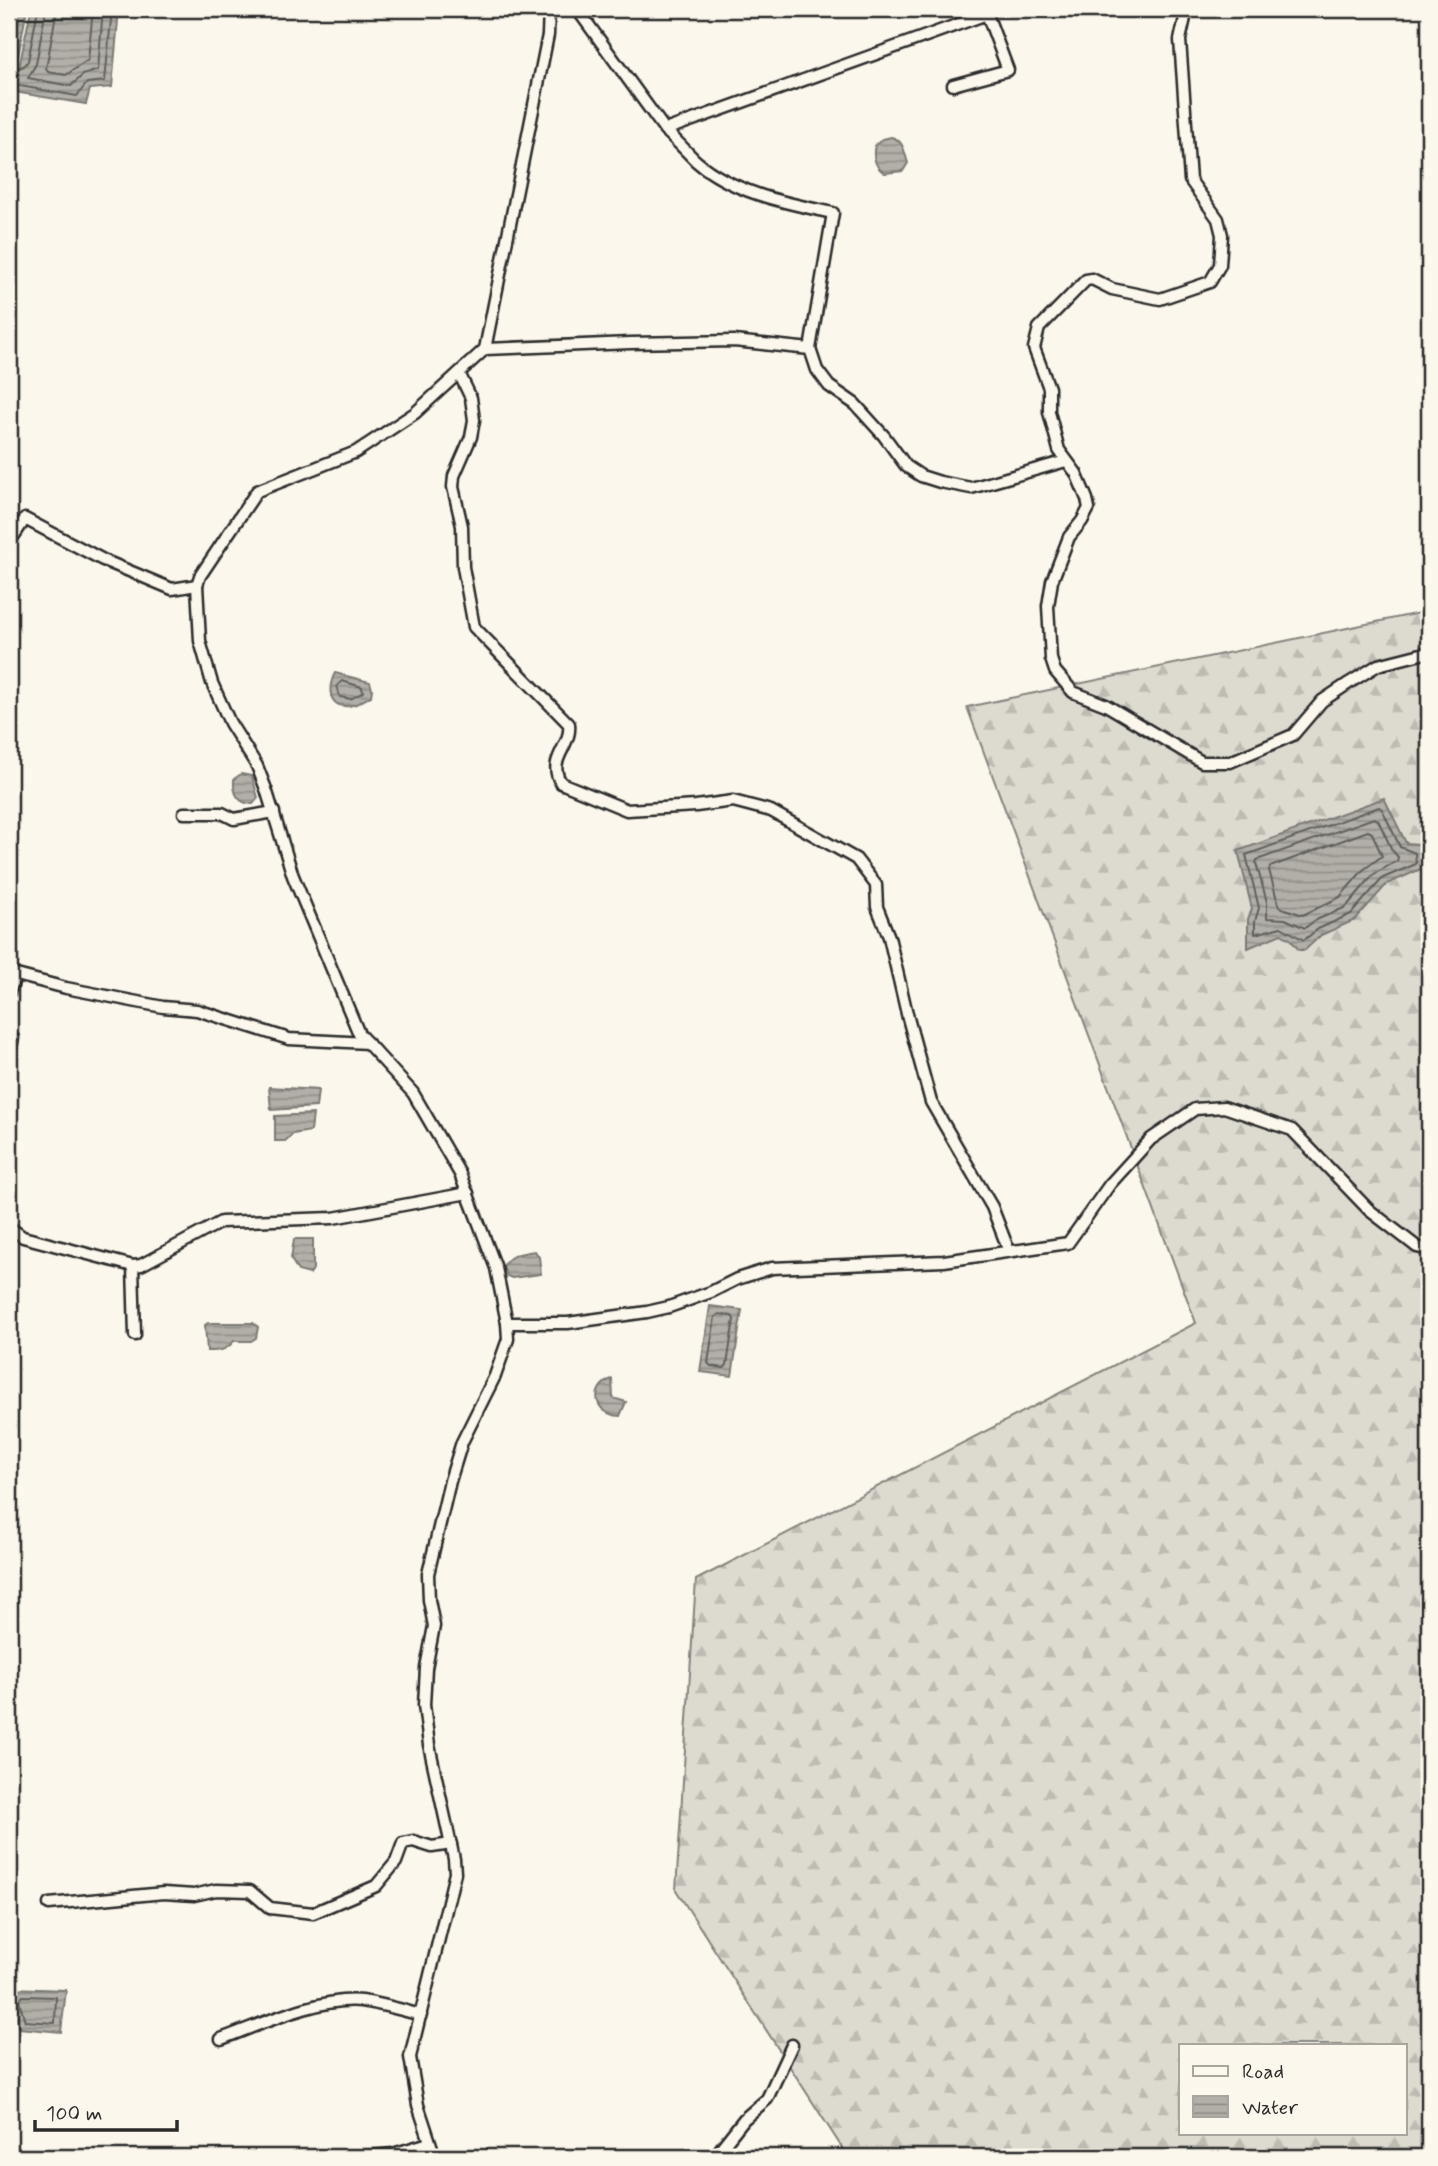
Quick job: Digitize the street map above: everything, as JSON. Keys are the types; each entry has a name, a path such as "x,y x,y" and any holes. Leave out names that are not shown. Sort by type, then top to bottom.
{"street":[{"path":"435,2157 418,2105 410,2057 455,1872 429,1745 424,1705 426,1668 434,1626 428,1574 462,1442 495,1376 508,1339 507,1323 496,1268 460,1174 413,1093 359,1034 293,876 257,766 230,723 212,683 200,641 197,585 200,576 257,491 356,452 415,413 485,349 548,35 549,9"},
{"path":"577,9 665,130 696,160 712,172 746,189 776,200 833,214 810,349 817,370 829,386 855,404 906,466 921,476 971,488 1066,461"},
{"path":"1188,9 1180,40 1190,180 1218,219 1222,235 1220,265 1210,282 1160,299 1112,289 1092,279 1086,280 1039,328 1034,348 1049,388 1049,412 1059,450 1076,473 1089,508 1083,521 1069,537 1052,581 1048,633 1055,671 1073,692 1106,705 1202,762 1230,762 1293,735 1322,701 1378,665 1429,652"},
{"path":"665,130 986,11 1008,69 953,85"},
{"path":"485,349 734,341 810,349"},
{"path":"459,373 471,398 474,421 471,437 454,476 453,487 462,526 463,567 474,627 569,724 568,737 555,768 561,783 627,810 733,801 746,804 771,811 856,859 876,885 877,908 889,937 931,1102 992,1207 1009,1251"},
{"path":"9,543 25,519 103,560 172,589 197,585"},
{"path":"184,813 222,813 234,819 274,812"},
{"path":"9,993 12,975 163,1007 197,1010 289,1039 368,1043"},
{"path":"9,1037 13,1038 9,1055"},
{"path":"507,1323 568,1323 658,1309 772,1268 943,1261 1068,1243 1110,1184 1151,1139 1195,1109 1224,1107 1292,1130 1370,1210 1417,1247 1429,1250"},
{"path":"9,1227 23,1237 133,1266 141,1265 221,1222 333,1217 468,1193"},
{"path":"133,1266 135,1335"},
{"path":"49,1903 164,1893 194,1895 216,1890 250,1891 270,1908 313,1913 376,1886 396,1862 403,1843 413,1841 432,1847 451,1844"},
{"path":"221,2039 297,2011 341,2001 363,2001 421,2015"},
{"path":"714,2157 744,2119 767,2099 792,2045"},
{"path":"360,2157 393,2154 429,2143"}],"green space":[{"path":"1429,611 1429,2157 848,2157 676,1890 696,1580 1196,1323 967,707"}],"water":[{"path":"9,9 27,9 9,93"},
{"path":"31,9 119,9 112,87 90,89 86,104 14,92"},
{"path":"891,137 901,144 908,163 903,171 885,173 877,165 874,149 883,139"},
{"path":"335,673 370,682 371,696 352,705 337,704 331,695"},
{"path":"241,774 252,776 258,798 253,804 240,800 234,789 234,779"},
{"path":"1384,798 1406,843 1419,844 1423,848 1423,868 1387,884 1355,920 1321,935 1305,950 1299,950 1290,939 1281,934 1248,948 1248,919 1252,909 1238,851"},
{"path":"269,1087 318,1090 316,1107 271,1110"},
{"path":"313,1114 311,1131 293,1134 285,1141 275,1141 275,1116"},
{"path":"294,1239 313,1239 313,1269 310,1274 298,1271 291,1259"},
{"path":"535,1251 539,1257 541,1274 512,1278 507,1276 503,1268 508,1260 516,1255"},
{"path":"710,1306 742,1310 732,1376 700,1372"},
{"path":"253,1323 258,1327 256,1338 251,1341 234,1341 222,1350 207,1351 205,1325"},
{"path":"612,1379 613,1398 626,1402 620,1416 605,1411 598,1400 600,1388"},
{"path":"10,1988 66,1990 61,2032 19,2028"}]}
